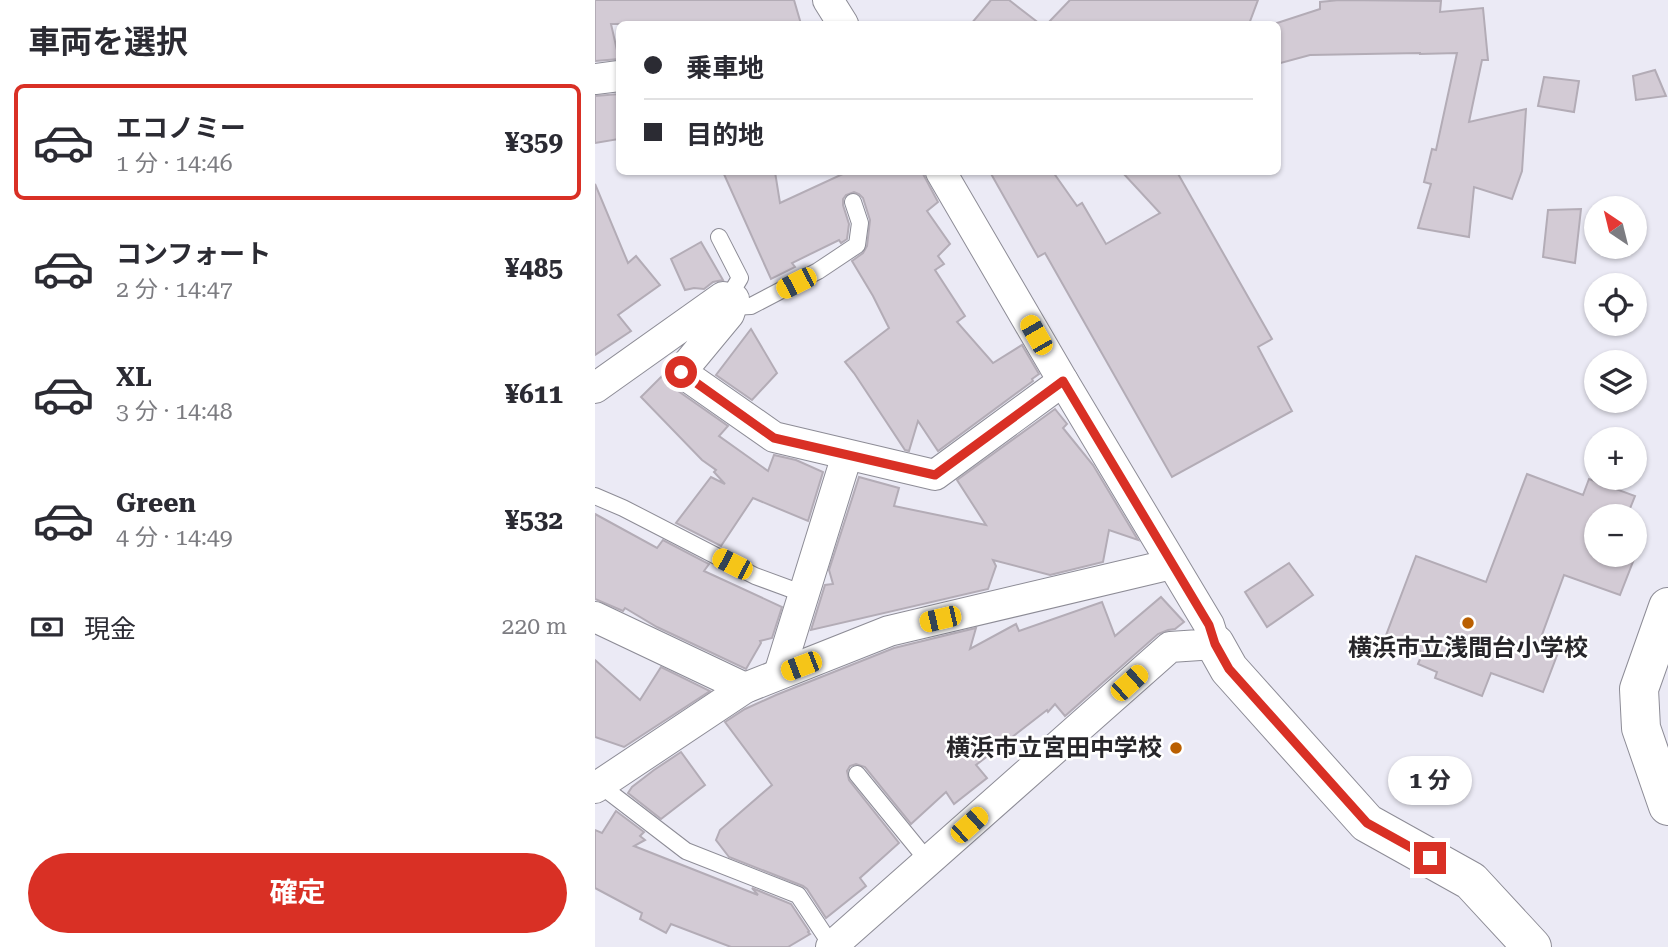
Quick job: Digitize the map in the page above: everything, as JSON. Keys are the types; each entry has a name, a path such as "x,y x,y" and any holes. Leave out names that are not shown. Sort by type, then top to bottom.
{"street":[{"path":"828,0 841,21"},
{"path":"595,79 616,76"},
{"path":"943,175 1209,625 1215,644 1229,669 1367,823 1471,881 1532,947"},
{"path":"595,388 723,297 730,303 729,314 681,372 774,438 935,475 1063,381"},
{"path":"779,674 847,454"},
{"path":"597,786 745,688 889,631 1172,564"},
{"path":"1668,607 1639,689 1641,728 1668,806"},
{"path":"595,617 745,688"},
{"path":"832,946 1170,647 1215,644"}],"lane":[{"path":"719,237 740,278 730,303 751,306 818,271 857,245 860,223 853,202"},
{"path":"595,496 755,576 804,594"},
{"path":"857,774 928,861"},
{"path":"597,786 685,851 798,895 832,946"}],"building":[{"path":"595,0 794,0 800,21 616,21 616,24 611,24 616,59 595,61"},
{"path":"991,0 1009,0 1036,21 974,21"},
{"path":"1070,0 1258,0 1250,21 1050,21"},
{"path":"1441,1 1440,12 1483,8 1488,60 1482,60 1469,122 1526,109 1522,171 1512,199 1474,187 1469,237 1418,228 1431,184 1424,182 1432,149 1436,150 1457,53 1310,55 1281,63 1281,22 1320,9 1320,2"},
{"path":"1655,70 1666,96 1636,100 1633,76"},
{"path":"1544,77 1579,81 1574,112 1538,106"},
{"path":"616,94 616,140 595,143 595,96"},
{"path":"724,175 775,175 780,203 841,175 924,175 938,202 927,211 950,244 938,256 944,264 935,270 965,316 957,322 993,363 1022,345 1039,374 938,451 918,421 909,451 905,450 845,362 889,328 852,261 863,253 867,246 870,220 863,198 854,192 843,199 849,224 847,239 841,243 839,240 792,263 795,267 771,279"},
{"path":"992,175 1055,175 1077,206 1082,203 1106,244 1160,213 1125,175 1179,175 1272,339 1258,347 1292,411 1172,477 1045,253 1038,257"},
{"path":"595,184 628,263 636,256 660,285 618,315 631,331 595,355"},
{"path":"1581,209 1575,263 1543,257 1548,210"},
{"path":"701,242 723,280 713,282 704,289 685,290 671,259"},
{"path":"751,329 777,373 752,400 716,375"},
{"path":"664,374 665,380 671,386 728,426 719,436 768,471 774,455 796,460 823,472 808,521 753,498 721,546 676,523 711,477 725,484 714,472 716,470 702,460 641,397"},
{"path":"1055,409 1067,424 1063,428 1093,465 1138,540 1109,530 1103,562 1050,575 993,560 996,566 988,589 811,630 825,585 833,584 829,570 859,477 899,488 894,506 986,525 957,480"},
{"path":"1527,474 1583,495 1585,490 1619,490 1635,496 1632,504 1584,504 1584,567 1631,567 1620,595 1564,575 1539,643 1559,650 1543,692 1491,673 1482,696 1435,678 1437,672 1418,664 1423,652 1385,638 1416,556 1486,582"},
{"path":"595,514 657,548 663,540 709,564 704,571 782,607 772,638 760,641 746,669 657,627 625,608 623,611 595,599"},
{"path":"1289,563 1313,595 1267,627 1245,592"},
{"path":"1161,597 1184,622 1175,629 1158,634 1065,716 1055,704 976,765 987,778 954,804 946,792 911,824 865,767 856,764 850,766 847,771 849,780 899,843 860,878 866,886 826,918 803,886 729,857 716,840 720,830 772,785 725,722 745,709 894,648 976,628 970,649 1016,624 1019,631 1102,602 1115,636"},
{"path":"595,660 640,700 661,667 710,691 624,747 595,737"},
{"path":"681,752 705,785 661,819 628,793 632,787"},
{"path":"616,811 644,832 640,836 645,840 634,846 758,895 752,888 791,904 810,934 788,947 731,947 671,924 666,933 640,919 642,913 595,888 595,830 602,833"}],"place":[{"name":"横浜市立浅間台小学校","path":"1468,623"},
{"name":"横浜市立宮田中学校","path":"1176,748"}],"route":[{"path":"681,372 774,438 935,475 1063,381 1209,625 1215,644 1229,669 1367,823 1430,858"}]}
